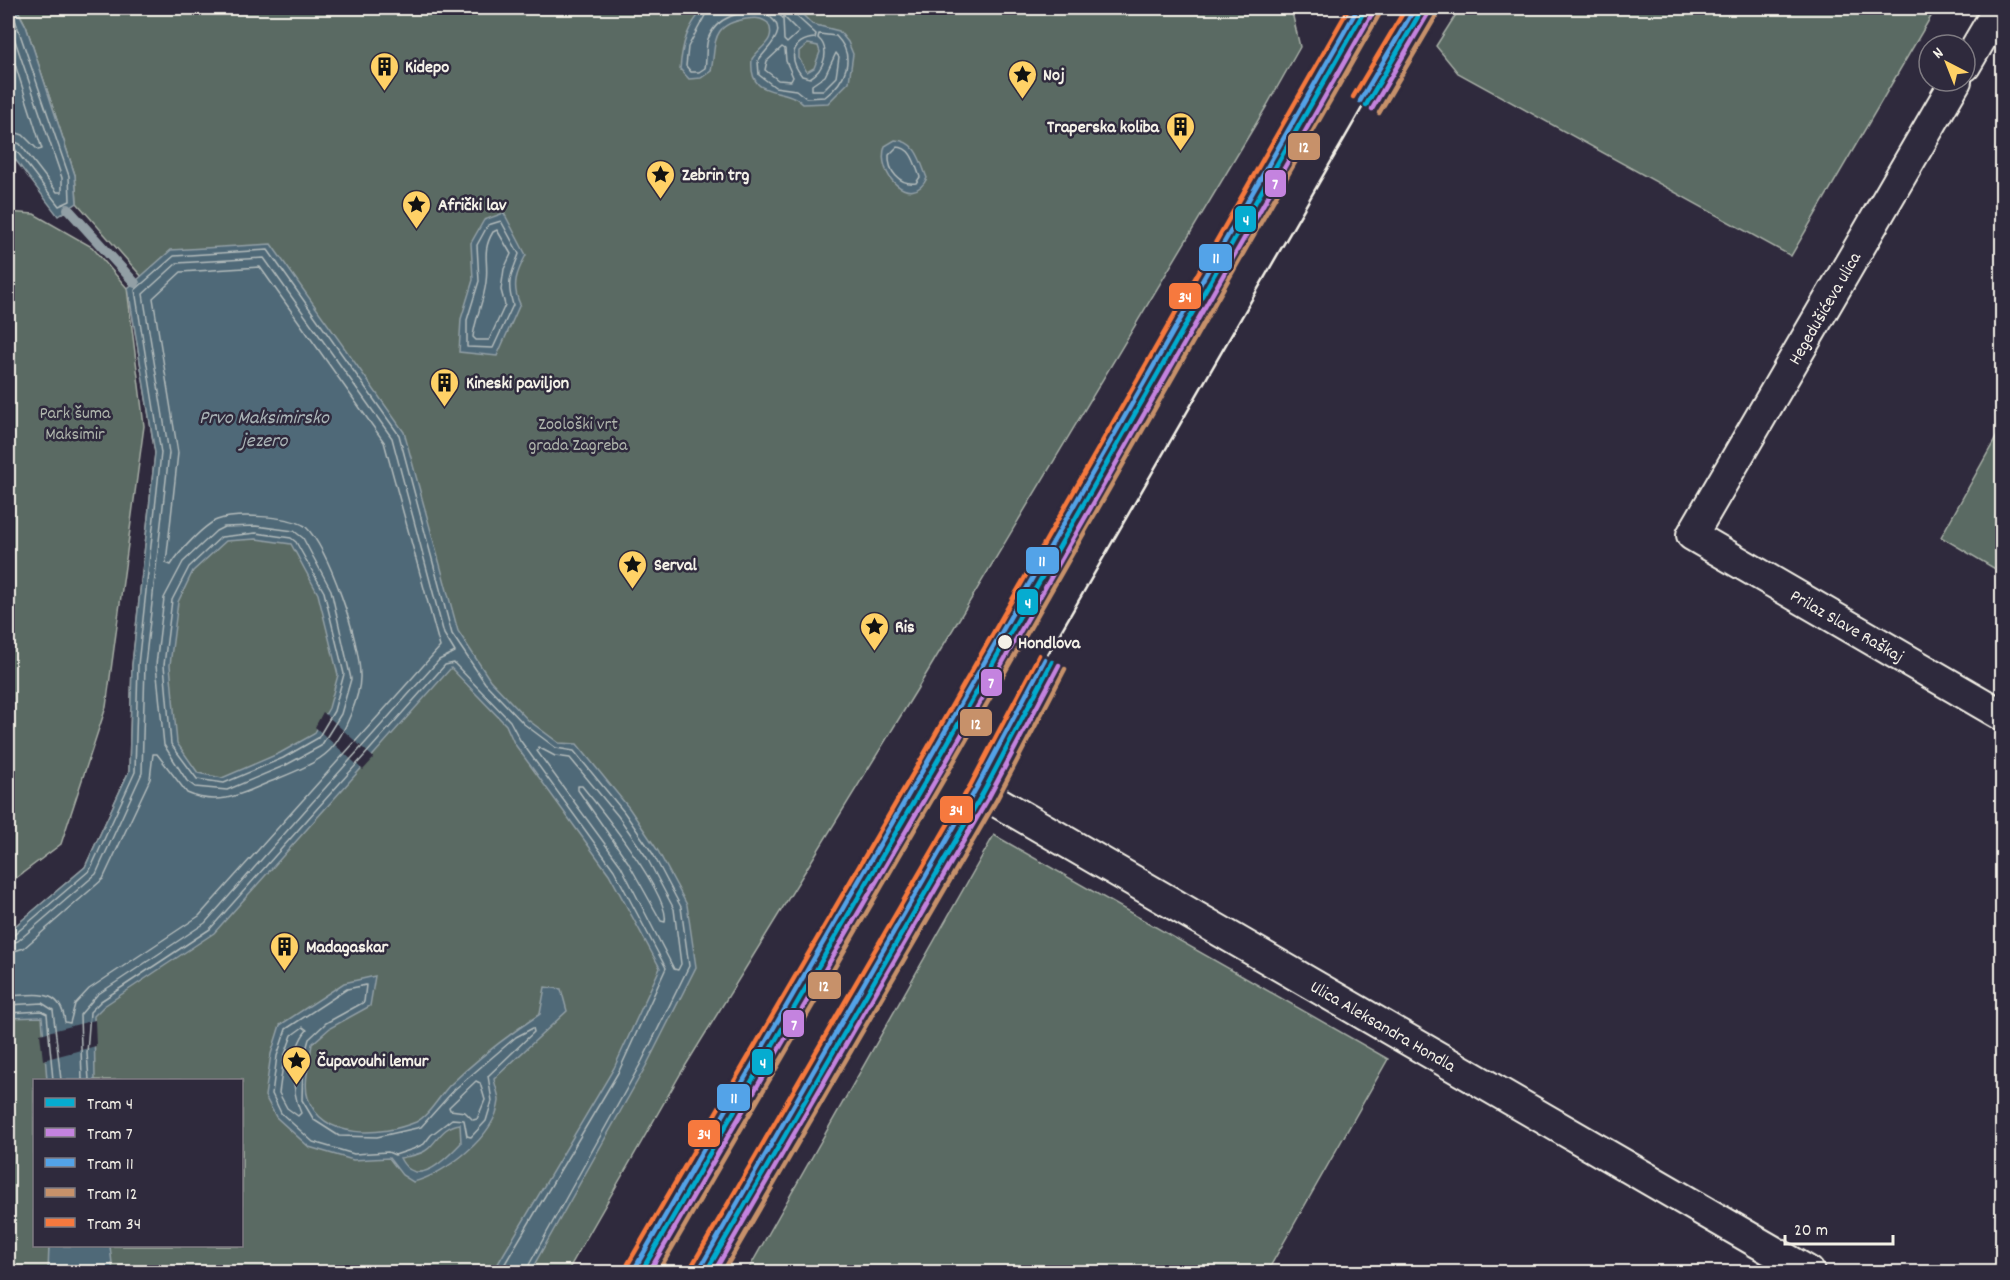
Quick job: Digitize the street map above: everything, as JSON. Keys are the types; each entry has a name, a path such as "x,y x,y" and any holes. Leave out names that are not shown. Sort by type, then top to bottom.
{"main road":[{"path":"672,1272 1399,8"}],"street":[{"path":"1368,8 1372,56"},
{"path":"1977,46 1999,8"},
{"name":"Hegedušićeva ulica","path":"1692,535 1949,93"},
{"name":"Prilaz Slave Raškaj","path":"1692,535 2002,715"},
{"name":"Ulica Aleksandra Hondla","path":"956,778 1809,1272"}],"green space":[{"name":"Zoološki vrt grada Zagreba","path":"17,8 1291,8 1300,47 916,691 681,1073 567,1272 8,1272 8,932 85,867 129,771 132,665 155,453 128,288 142,277 77,203 75,175 26,26"},
{"path":"1460,8 1936,8 1921,33 1917,33 1917,40 1791,256 1458,73 1436,46"},
{"name":"Park šuma Maksimir","path":"8,212 34,214 92,247 127,288 144,426 106,707 61,844 8,884"},
{"path":"2002,427 2002,573 1941,537"},
{"path":"994,835 1388,1059 1267,1272 747,1272"}],"water":[{"path":"8,8 16,8 26,26 75,175 77,203 58,216 8,150"},
{"path":"705,8 796,8 812,24 839,31 848,42 853,54 849,82 828,103 803,104 795,98 762,87 752,72 752,59 771,34 768,23 755,18 734,22 720,31 715,44 711,71 701,78 689,79 680,69 681,60 686,36","holes":["808,44 818,46 820,52 814,68 807,72 799,58 799,51"]},
{"path":"895,140 902,141 913,148 927,178 920,187 913,191 904,190 897,185 885,168 883,157 885,146"},
{"path":"504,213 526,255 516,279 516,291 520,304 497,356 459,352 461,319 473,280 471,243 484,220"},
{"name":"Prvo Maksimirsko jezero","path":"271,244 404,432 458,631 490,680 528,720 559,743 577,744 629,808 658,851 687,905 696,967 647,1064 530,1272 493,1272 614,1068 660,968 609,874 514,743 506,725 451,668 214,933 104,1006 94,1016 95,1079 47,1079 42,1017 8,1018 8,932 85,867 129,771 132,665 155,453 128,288 171,250","holes":["256,539 291,544 318,594 338,675 329,708 314,734 280,753 222,778 198,773 177,743 170,665 178,602 193,571 226,541"]},
{"path":"375,976 370,1006 330,1028 312,1044 307,1092 316,1112 326,1122 355,1131 387,1130 421,1119 450,1085 471,1066 540,1014 545,987 561,989 567,1011 494,1079 499,1101 488,1128 478,1140 453,1162 426,1178 413,1182 402,1175 389,1158 353,1160 309,1147 276,1117 265,1096 271,1054 280,1025 344,983","holes":["460,1124 461,1143 439,1164 422,1172 414,1172 400,1158 423,1152 442,1133 454,1125"]},
{"path":"49,1247 110,1247 113,1272 48,1272"}],"pier":[{"path":"323,712 374,758 363,770 315,727"},
{"path":"95,1020 96,1046 43,1060 40,1034"}],"waterway":[{"path":"68,209 135,283"}],"tram line":[{"name":"34","path":"628,1264 922,758 1349,8"},
{"name":"11","path":"635,1268 928,761 1358,8"},
{"name":"4","path":"641,1272 935,765 1366,8"},
{"name":"34","path":"1353,97 1406,8"},
{"name":"11","path":"1360,101 1415,8"},
{"name":"4","path":"1366,105 1423,8"},
{"name":"7","path":"649,1272 942,769 1373,12"},
{"name":"7","path":"1372,109 1429,12"},
{"name":"12","path":"658,1272 948,772 1379,15"},
{"name":"12","path":"1379,113 1436,16"},
{"name":"34","path":"693,1264 970,786 1039,655"},
{"name":"11","path":"700,1268 976,789 1045,659"},
{"name":"4","path":"706,1272 983,793 1052,662"},
{"name":"7","path":"714,1272 989,797 1059,665"},
{"name":"12","path":"723,1272 996,801 1065,669"}],"place":[{"name":"Kidepo","path":"384,92"},
{"name":"Noj","path":"1022,100"},
{"name":"Traperska koliba","path":"1180,152"},
{"name":"Zebrin trg","path":"661,200"},
{"name":"Afrički lav","path":"417,230"},
{"name":"Kineski paviljon","path":"445,408"},
{"name":"Serval","path":"633,590"},
{"name":"Hondlova","path":"1005,642"},
{"name":"Ris","path":"874,652"},
{"name":"Madagaskar","path":"285,972"},
{"name":"Čupavouhi lemur","path":"296,1086"}]}
